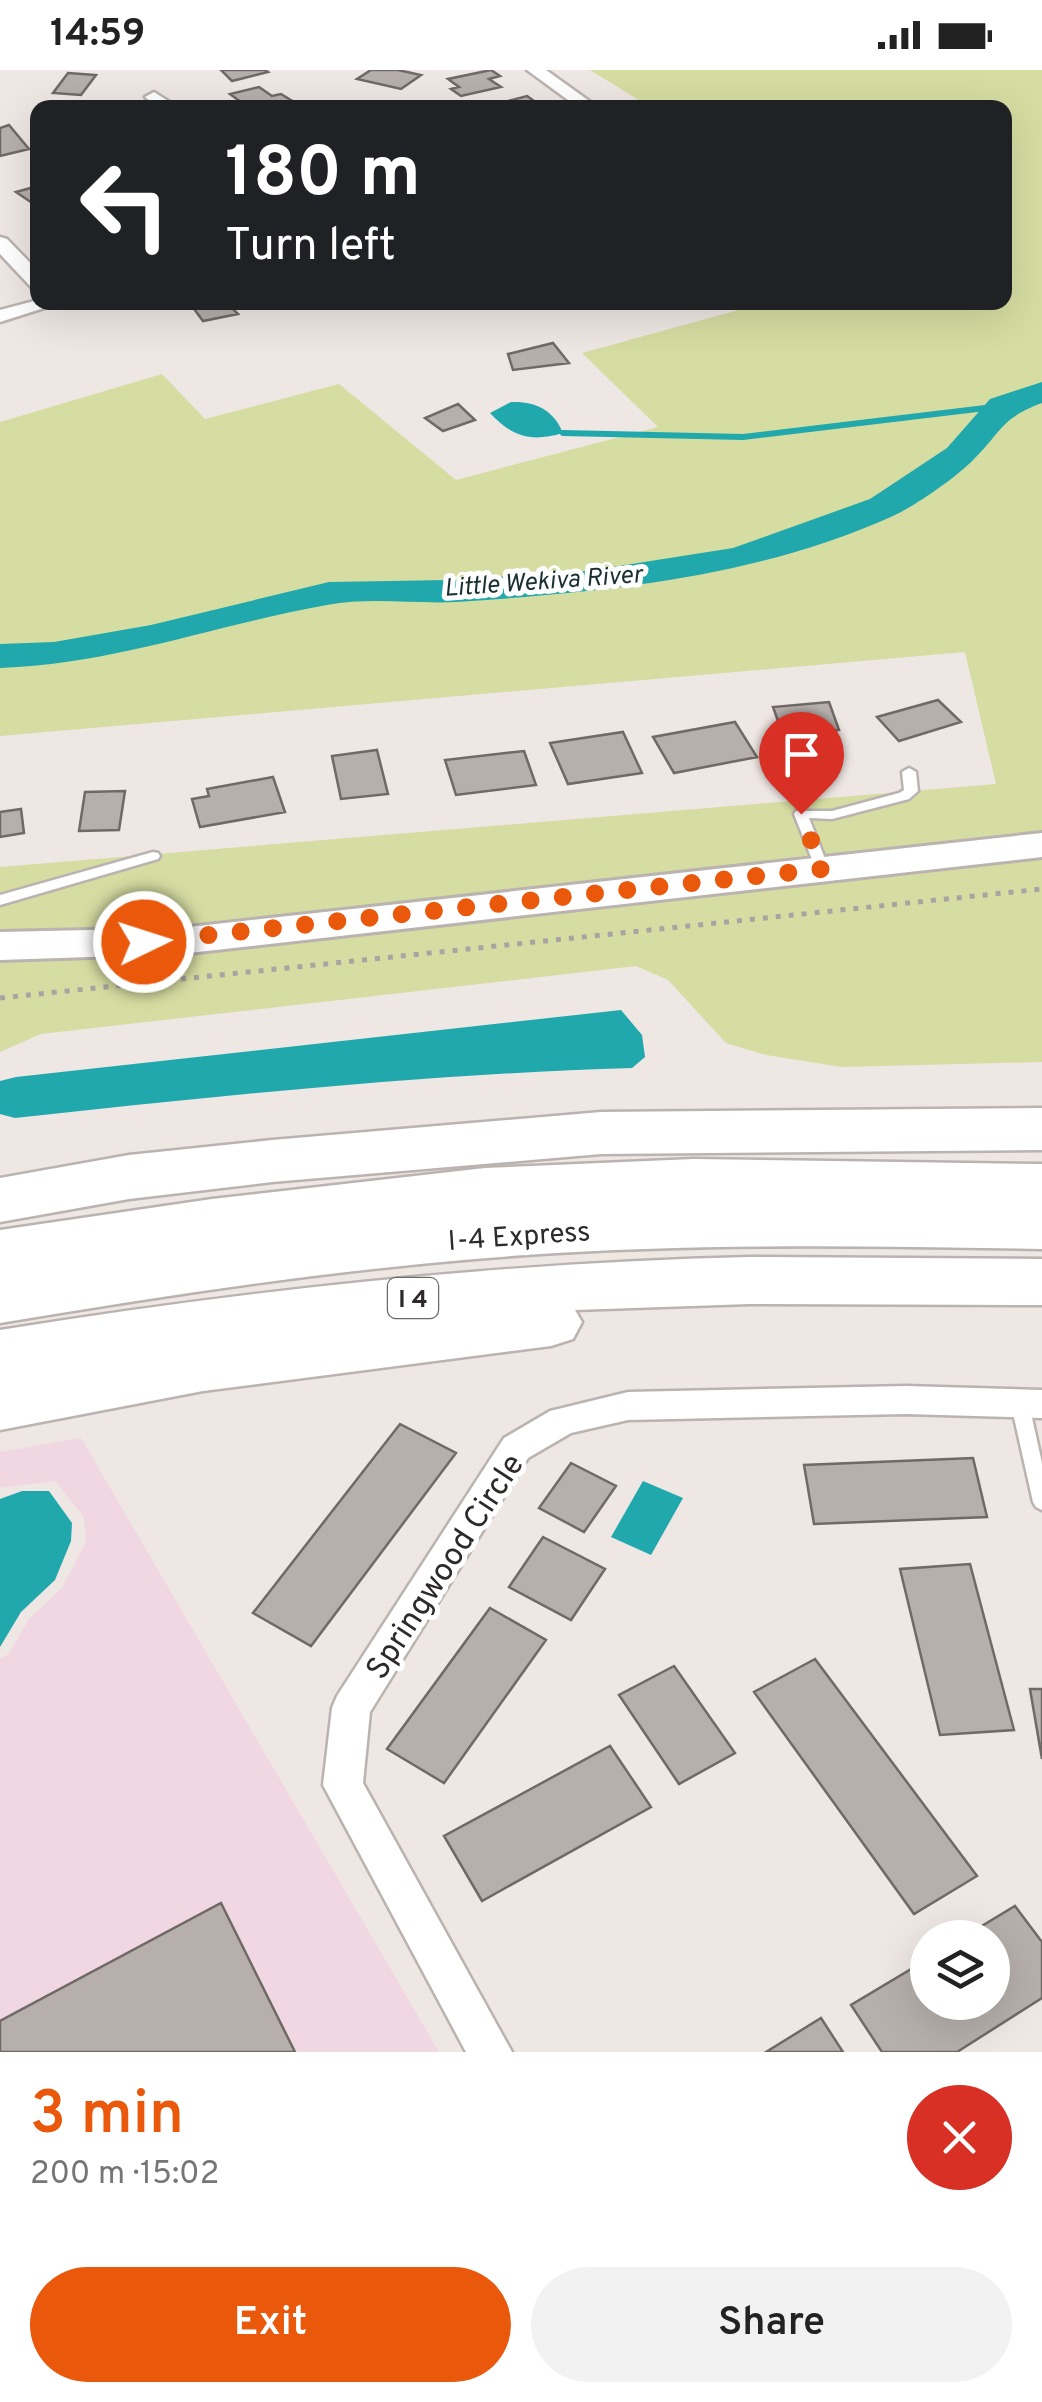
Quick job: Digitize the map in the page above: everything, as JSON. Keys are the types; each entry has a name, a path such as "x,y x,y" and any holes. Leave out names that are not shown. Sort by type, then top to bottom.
{"highway":[{"path":"0,1200 129,1177 602,1133 1042,1129"},
{"path":"0,1177 129,1177"},
{"name":"I-4 Express","path":"0,1253 212,1221 484,1190 693,1181 1042,1186"},
{"name":"I-4 Express","path":"0,1300 261,1260 526,1232 770,1223 1042,1227"},
{"path":"0,1404 203,1366 725,1303 830,1278"},
{"name":"I 4","path":"0,1354 214,1320 459,1294 830,1278 1042,1282"}],"main road":[{"path":"0,946 180,941 1042,844"}],"street":[{"path":"534,70 579,100"},
{"path":"154,97 159,100"},
{"path":"0,243 30,275"},
{"path":"0,316 30,308"},
{"name":"Springwood Circle","path":"490,2052 343,1785 351,1708 516,1448 562,1421 628,1406 906,1400 1031,1404"}],"lane":[{"path":"822,869 801,814 832,815 904,796 911,791 909,772"},
{"path":"0,900 154,856"},
{"path":"1031,1404 1042,1502"}],"path":[{"path":"0,998 1042,889"}],"shaded area":[{"path":"81,1438 439,2052 0,2052 0,1658 9,1654 29,1619 62,1588 86,1542 84,1517 55,1481 0,1488 0,1452"}],"green space":[{"path":"590,70 1042,70 1042,836 181,932 0,937 0,867 996,784 965,652 0,736 0,422 162,374 205,419 339,384 456,480 658,427 582,353 739,310 1012,310 1012,100 639,100"},
{"path":"1042,853 1042,1062 842,1067 766,1055 726,1043 668,980 636,966 41,1034 0,1052 0,956"}],"water":[{"path":"511,402 543,408 563,433 532,437 515,433 490,413"},
{"path":"621,1010 642,1035 645,1057 632,1068 400,1081 15,1118 0,1114 0,1081 16,1077"},
{"path":"643,1481 683,1498 651,1555 611,1537"},
{"path":"22,1491 49,1491 72,1523 71,1541 55,1580 21,1612 0,1647 0,1499"}],"building":[{"path":"221,70 265,70 268,72 232,81"},
{"path":"371,70 421,75 401,89 357,79"},
{"path":"491,70 500,76 489,79 501,87 461,96 451,89 459,87 448,79"},
{"path":"68,73 96,75 81,95 53,93"},
{"path":"259,87 272,96 281,94 291,100 238,100 230,94"},
{"path":"9,125 29,149 0,156 0,128"},
{"path":"30,188 30,202 16,192"},
{"path":"195,310 234,310 238,314 203,321"},
{"path":"553,343 569,363 513,370 508,354"},
{"path":"458,404 475,420 443,431 425,418"},
{"path":"938,700 961,722 899,741 877,717"},
{"path":"829,702 839,730 783,735 773,707"},
{"path":"735,722 757,757 674,773 653,737"},
{"path":"623,732 642,773 568,784 550,743"},
{"path":"377,750 388,794 341,799 332,756"},
{"path":"524,751 536,785 456,795 445,760"},
{"path":"273,777 285,812 200,827 192,799 209,796 207,789"},
{"path":"125,791 119,830 79,831 85,792"},
{"path":"21,809 24,833 0,837 0,812"},
{"path":"400,1424 456,1453 311,1646 253,1613"},
{"path":"973,1458 987,1517 814,1524 804,1465"},
{"path":"571,1463 616,1486 584,1532 539,1508"},
{"path":"543,1537 605,1569 571,1620 509,1587"},
{"path":"970,1564 1014,1730 940,1735 900,1569"},
{"path":"490,1608 546,1640 444,1783 387,1749"},
{"path":"815,1659 977,1876 914,1914 754,1692"},
{"path":"674,1666 735,1753 679,1784 619,1695"},
{"path":"1030,1689 1042,1689 1042,1759"},
{"path":"610,1746 651,1807 482,1901 444,1836"},
{"path":"221,1903 295,2052 0,2052 0,2021"},
{"path":"1015,1906 1042,1942 1042,1998 1010,2018 1010,1920 992,1920"},
{"path":"910,1970 910,2020 1007,2020 957,2052 882,2052 851,2005"},
{"path":"821,2018 843,2052 766,2052"}],"waterway":[{"name":"Little Wekiva River","path":"0,656 54,654 151,637 329,593 449,591 587,582 740,558 883,507 959,455 1002,406 1042,392"},
{"path":"563,433 743,437 1002,406"}],"route":[{"path":"144,942 822,869 801,814"}]}
